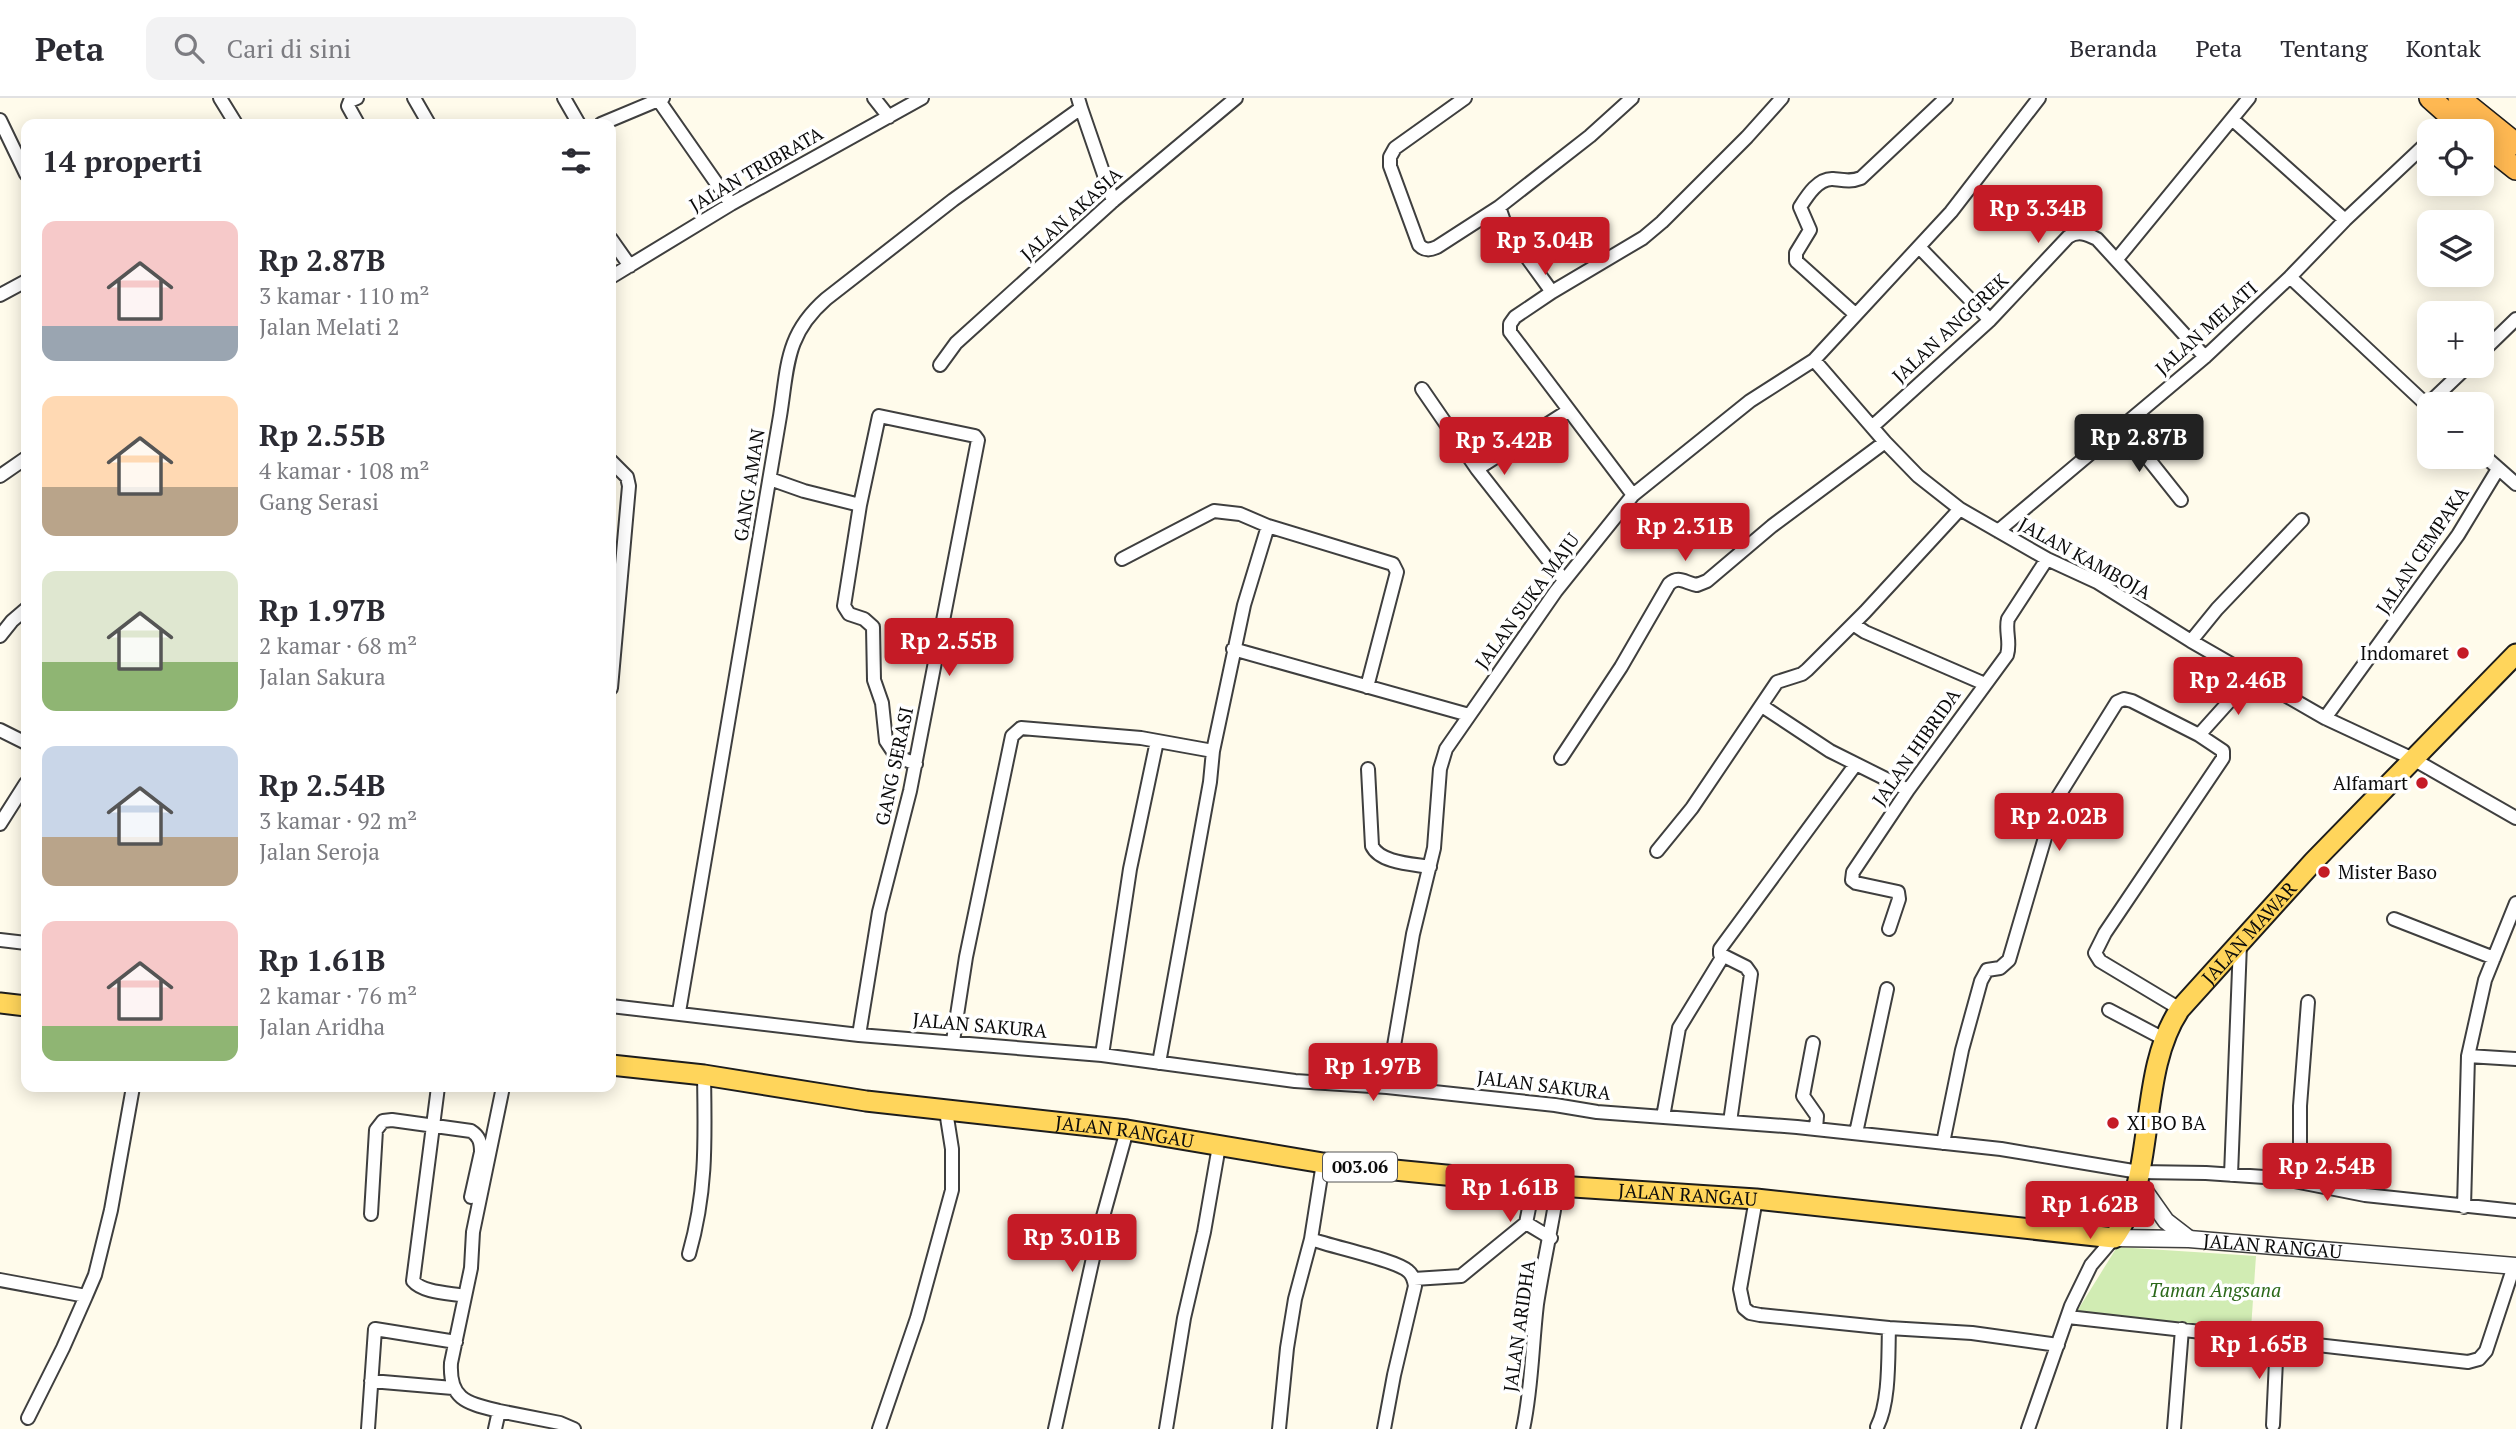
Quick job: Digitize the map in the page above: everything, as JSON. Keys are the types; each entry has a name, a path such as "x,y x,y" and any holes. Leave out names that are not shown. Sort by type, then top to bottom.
{"highway":[{"path":"2430,98 2447,119"},
{"path":"2459,98 2516,144"},
{"path":"2494,152 2516,169"}],"main road":[{"name":"JALAN MAWAR","path":"2096,1242 2132,1204 2152,1089 2166,1040 2180,1009 2240,940 2516,654"},
{"path":"0,1003 21,1005"},
{"name":"JALAN RANGAU","path":"616,1066 704,1075 866,1101 1126,1130 1323,1163 1558,1186 1756,1199 2096,1242"}],"street":[{"path":"220,98 233,119"},
{"path":"355,119 348,106 350,101 357,98"},
{"path":"414,98 426,119"},
{"path":"565,98 576,119"},
{"path":"874,98 888,117"},
{"name":"JALAN TRIBRATA","path":"616,275 731,204 922,98"},
{"name":"JALAN AKASIA","path":"940,365 956,344 1113,201 1236,98"},
{"path":"1465,98 1395,148 1390,157 1390,166 1419,245 1426,250 1437,247 1499,207 1590,136 1632,98"},
{"path":"1633,495 1509,330 1510,324 1515,317 1552,292 1643,238 1747,137 1782,98"},
{"path":"1855,314 1796,261 1796,253 1810,230 1800,207 1822,181 1852,181 1861,178 1947,98"},
{"name":"JALAN SUKA MAJU","path":"1387,1087 1413,934 1430,867 1442,759 1446,749 1564,580 1633,495 1750,401 1814,360 1920,248 1988,167 2039,98"},
{"path":"2117,259 2249,98"},
{"path":"613,119 660,99 731,204"},
{"path":"1079,103 1113,201"},
{"name":"GANG AMAN","path":"679,1012 792,345 804,321 826,299 1079,103"},
{"path":"2232,119 2345,219"},
{"path":"0,120 21,164"},
{"name":"JALAN MELATI","path":"1998,531 2205,357 2417,152"},
{"path":"1499,207 1507,230 1552,292"},
{"name":"JALAN ANGGREK","path":"1873,426 1990,320 2072,235 2083,233 2097,239 2205,357"},
{"path":"616,246 630,266"},
{"path":"1920,248 1990,320"},
{"path":"2290,277 2417,396"},
{"path":"0,295 21,284"},
{"path":"2494,340 2516,319"},
{"name":"JALAN KAMBOJA","path":"1814,360 1918,476 1960,509 2047,559 2096,582 2191,641 2325,718 2413,759 2516,818"},
{"path":"2442,392 2456,378"},
{"path":"1422,389 1477,469 1564,580"},
{"path":"1477,469 1568,411"},
{"name":"GANG SERASI","path":"859,1035 880,912 916,764 978,442 975,436 879,416 860,505"},
{"path":"2123,426 2181,500"},
{"path":"1561,758 1621,667 1674,579 1702,585 1772,526 1885,442"},
{"path":"0,476 21,461"},
{"path":"2494,465 2516,484"},
{"path":"616,466 627,477 629,486 616,630"},
{"name":"JALAN CEMPAKA","path":"2325,718 2458,535 2498,469"},
{"path":"770,479 860,505 844,606 849,614 869,622 875,633 874,680 882,703 886,741 897,756 916,764"},
{"path":"1657,851 1692,808 1777,682 1802,674 1853,624 1960,509"},
{"path":"1122,559 1214,511 1240,514 1268,526 1396,566 1389,608 1367,687"},
{"path":"2191,641 2217,609 2302,520"},
{"path":"1159,1063 1233,649 1268,526"},
{"name":"JALAN HIBRIDA","path":"1889,929 1899,900 1898,892 1856,883 1852,876 1908,790 2007,654 2008,620 2047,559"},
{"path":"0,636 21,613"},
{"path":"1853,624 1985,684"},
{"path":"1233,649 1469,715"},
{"path":"2199,735 2252,676"},
{"path":"1943,1143 1962,1050 1981,981 1987,970 2000,968 2009,960 2056,800 2117,702 2128,699 2199,735 2221,748 2224,755 2105,933 2095,953 2100,961 2180,1009"},
{"path":"1762,706 1830,751 1908,790"},
{"path":"953,1041 966,957 1015,731 1021,728 1094,733 1213,751"},
{"path":"0,730 21,740"},
{"path":"1102,1055 1130,869 1157,741"},
{"path":"1730,1122 1751,974 1746,967 1723,956 1720,948 1856,764"},
{"path":"1368,769 1372,846 1375,852 1385,858 1430,867"},
{"path":"0,824 21,791"},
{"path":"2464,1207 2468,1056 2480,998 2516,903"},
{"path":"2394,919 2494,958"},
{"path":"0,940 21,942"},
{"path":"2231,1175 2240,940"},
{"path":"1663,1117 1679,1028 1723,956"},
{"path":"1856,1133 1887,989"},
{"path":"2300,1180 2300,1107 2308,1002"},
{"name":"JALAN SAKURA","path":"616,1006 859,1035 1102,1055 1296,1082 1387,1087 1597,1112 1816,1129 2001,1149 2136,1181 2231,1175 2300,1180 2365,1195 2516,1211"},
{"path":"2109,1010 2166,1040"},
{"path":"1813,1043 1803,1096 1818,1116 1816,1129"},
{"path":"2468,1056 2516,1059"},
{"path":"689,1254 699,1220 706,1166 704,1075"},
{"path":"28,1418 95,1275 111,1210 132,1092"},
{"path":"437,1092 413,1281 416,1286 465,1296"},
{"path":"502,1092 473,1232 471,1268 450,1363 453,1388 461,1399 575,1429"},
{"path":"878,1429 917,1318 952,1190 952,1149 946,1111"},
{"path":"372,1214 378,1125 392,1119 471,1131 478,1138 481,1152 471,1197"},
{"path":"1055,1429 1099,1231 1126,1130"},
{"path":"1167,1429 1184,1318 1204,1232 1219,1146"},
{"path":"1279,1429 1295,1299 1311,1239 1323,1163"},
{"path":"2136,1181 2161,1237"},
{"path":"2136,1181 2166,1221 2189,1239"},
{"path":"1413,1279 1461,1276 1526,1223 1534,1183"},
{"name":"JALAN ARIDHA","path":"1523,1429 1538,1302 1558,1186"},
{"path":"1756,1199 1740,1289 1744,1308 1750,1313 1889,1328 1972,1333 2058,1345"},
{"path":"1526,1223 1551,1238"},
{"name":"JALAN RANGAU","path":"2096,1242 2161,1237 2515,1266"},
{"path":"1311,1239 1394,1263 1411,1272 1415,1286 1384,1429"},
{"path":"2028,1429 2096,1242"},
{"path":"2068,1317 2468,1362 2479,1359 2486,1351 2515,1266"},
{"path":"0,1280 86,1296"},
{"path":"1877,1427 1886,1383 1889,1328"},
{"path":"368,1429 375,1329 456,1342"},
{"path":"2174,1429 2182,1329"},
{"path":"2273,1425 2277,1339"},
{"path":"372,1381 453,1388"},
{"path":"495,1429 499,1411"}],"green space":[{"name":"Taman Angsana","path":"2117,1247 2256,1256 2251,1329 2076,1313"}],"place":[{"name":"Indomaret","path":"2463,653"},
{"name":"Alfamart","path":"2422,783"},
{"name":"Mister Baso","path":"2324,872"},
{"name":"XI BO BA","path":"2113,1123"}]}
